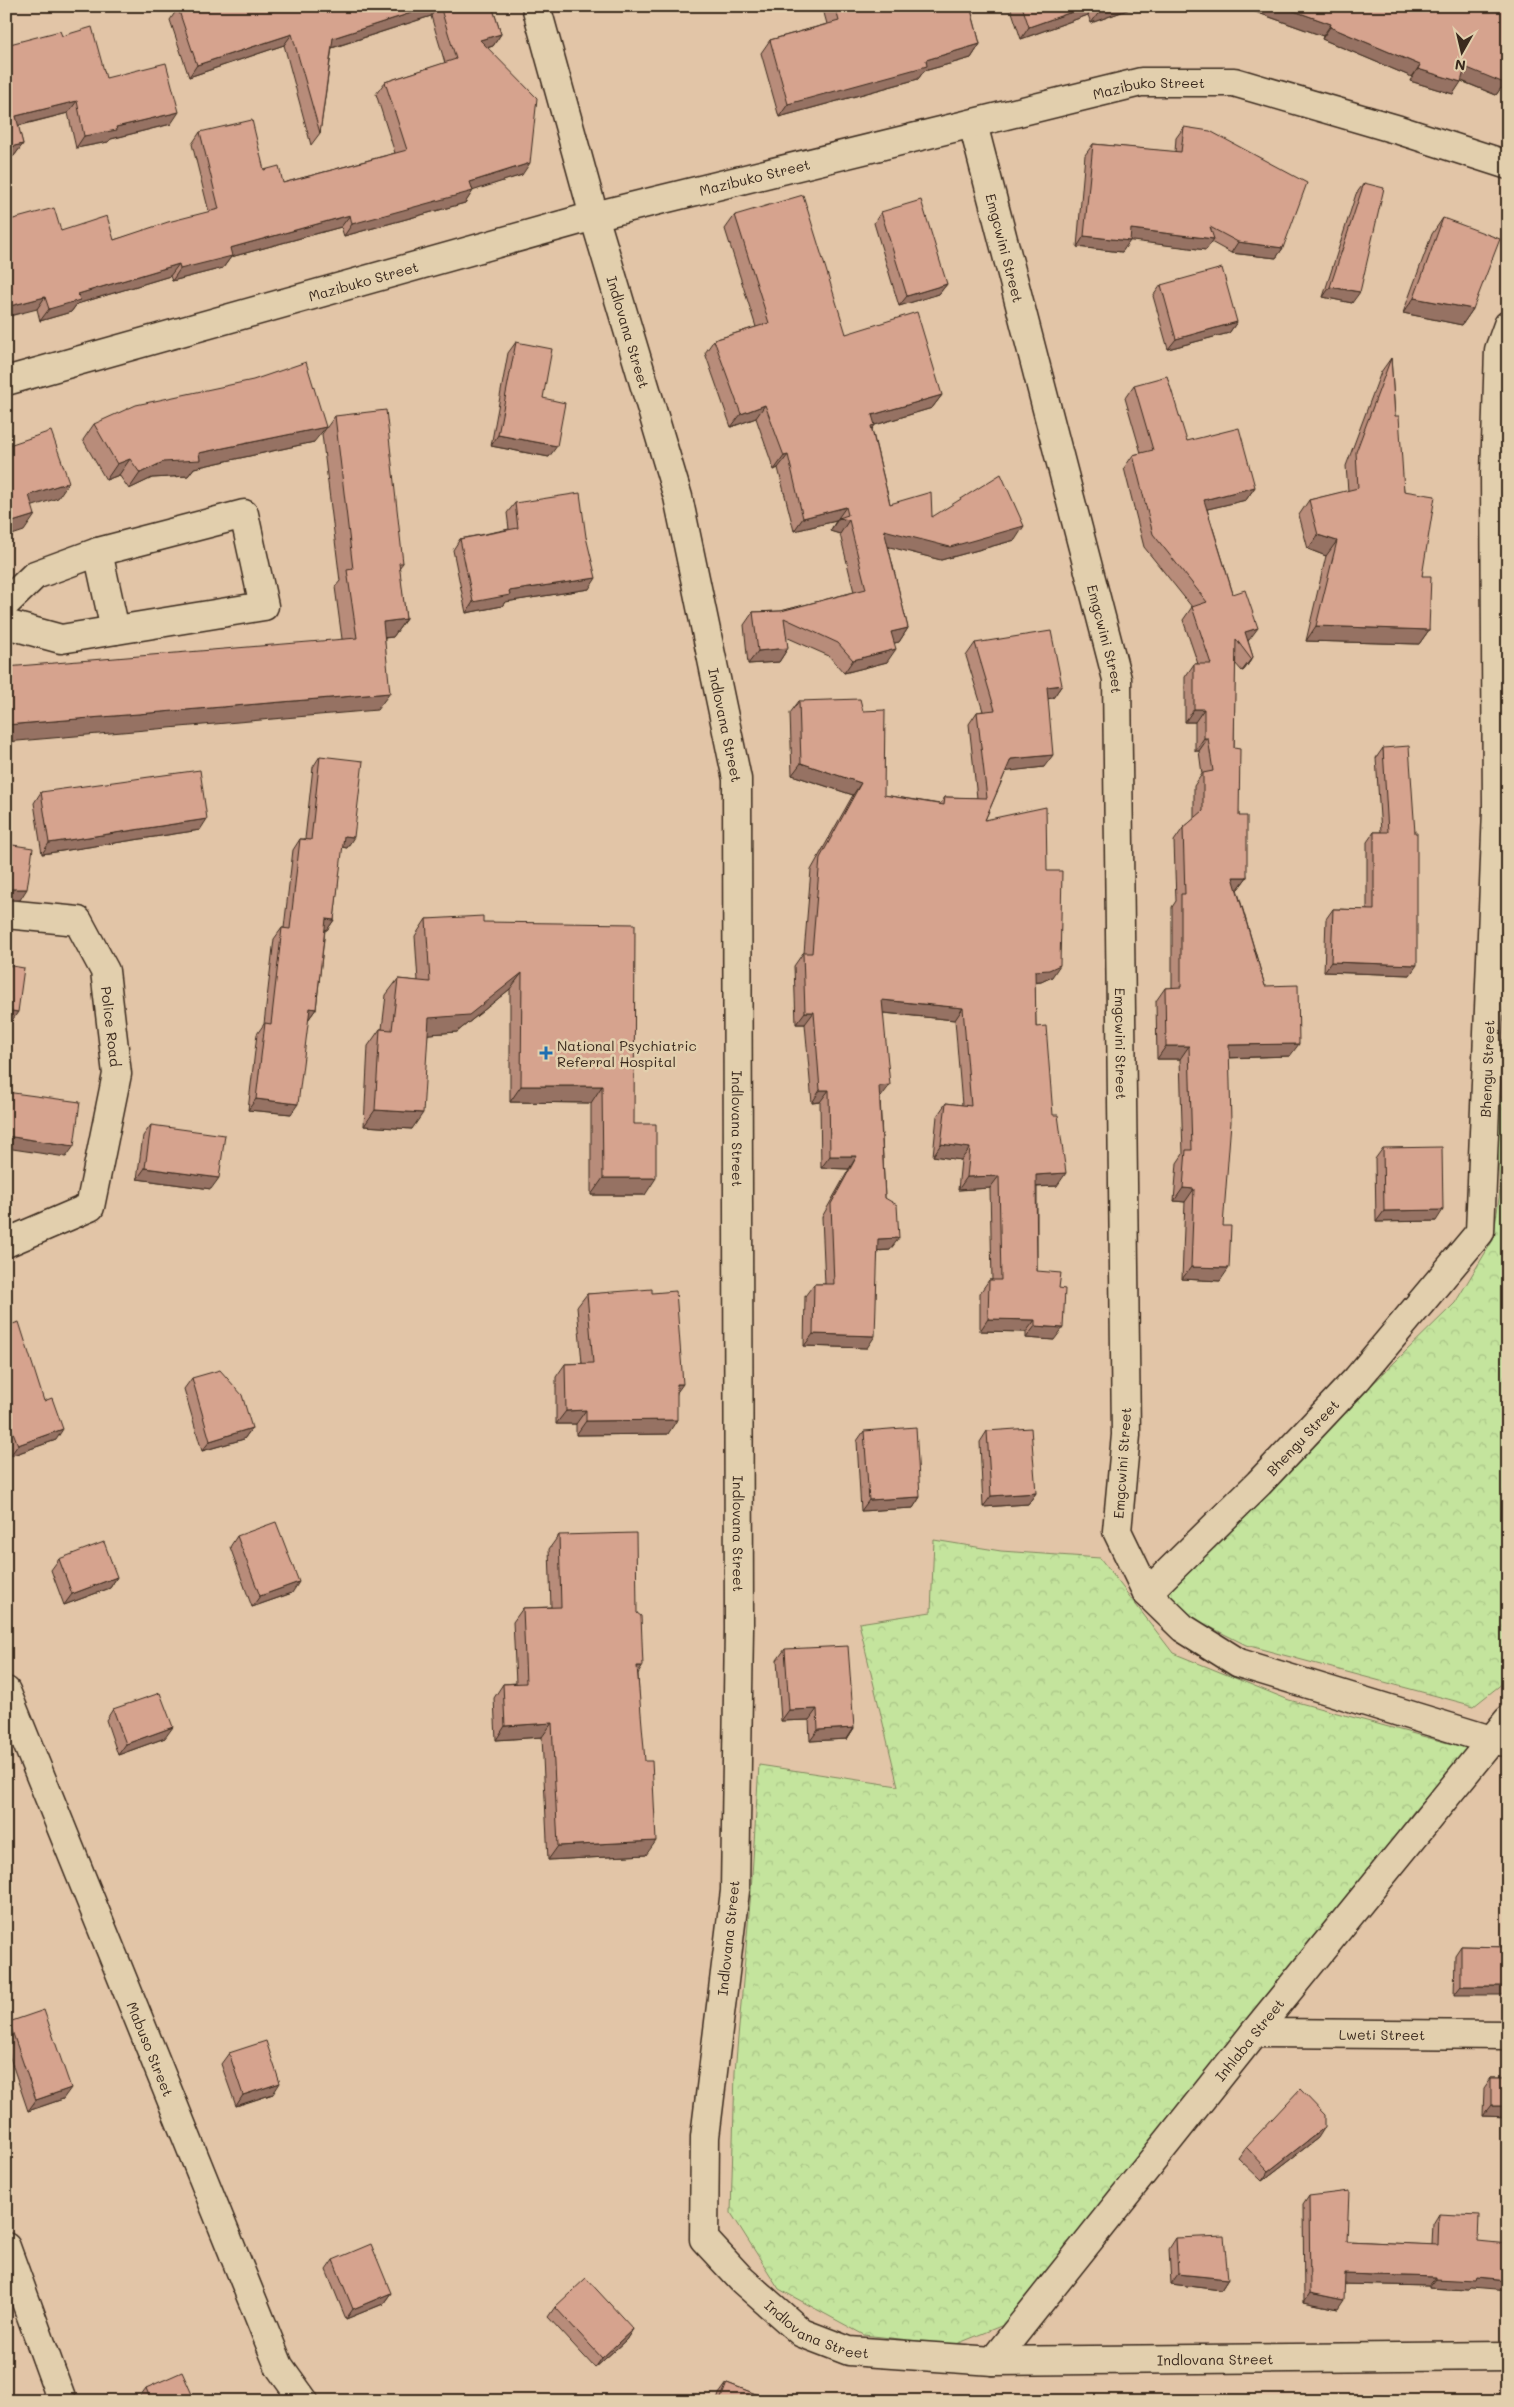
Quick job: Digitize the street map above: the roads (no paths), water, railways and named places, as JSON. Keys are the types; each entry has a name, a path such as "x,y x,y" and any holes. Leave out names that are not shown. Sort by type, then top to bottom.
{"street":[{"name":"Indlovana Street","path":"536,6 594,216 678,497 737,778 739,1628 735,1891 705,2137 704,2239 742,2280 802,2333 850,2351 993,2361 1508,2356"},
{"name":"Mazibuko Street","path":"6,381 594,216 1141,82 1234,82 1399,130 1508,165"},
{"name":"Emgcwini Street","path":"973,124 1117,679 1126,1435 1117,1531 1147,1593 1183,1628 1239,1663 1502,1734"},
{"name":"Bhengu Street","path":"1147,1593 1259,1483 1357,1380 1480,1232 1497,810 1495,465 1499,350 1508,325"},
{"path":"6,603 35,575 98,552 244,514 264,606 61,639 6,624"},
{"path":"98,552 115,630"},
{"name":"Police Road","path":"6,914 78,920 105,971 117,1074 90,1207 6,1243"},
{"name":"Mabuso Street","path":"6,1691 279,2366 304,2401"},
{"name":"Inhlaba Street","path":"993,2361 1254,2033 1502,1734"},
{"name":"Lweti Street","path":"1254,2033 1508,2035"},
{"path":"6,2247 62,2401"}],"place":[{"name":"National Psychiatric Referral Hospital","path":"546,1053"}]}
